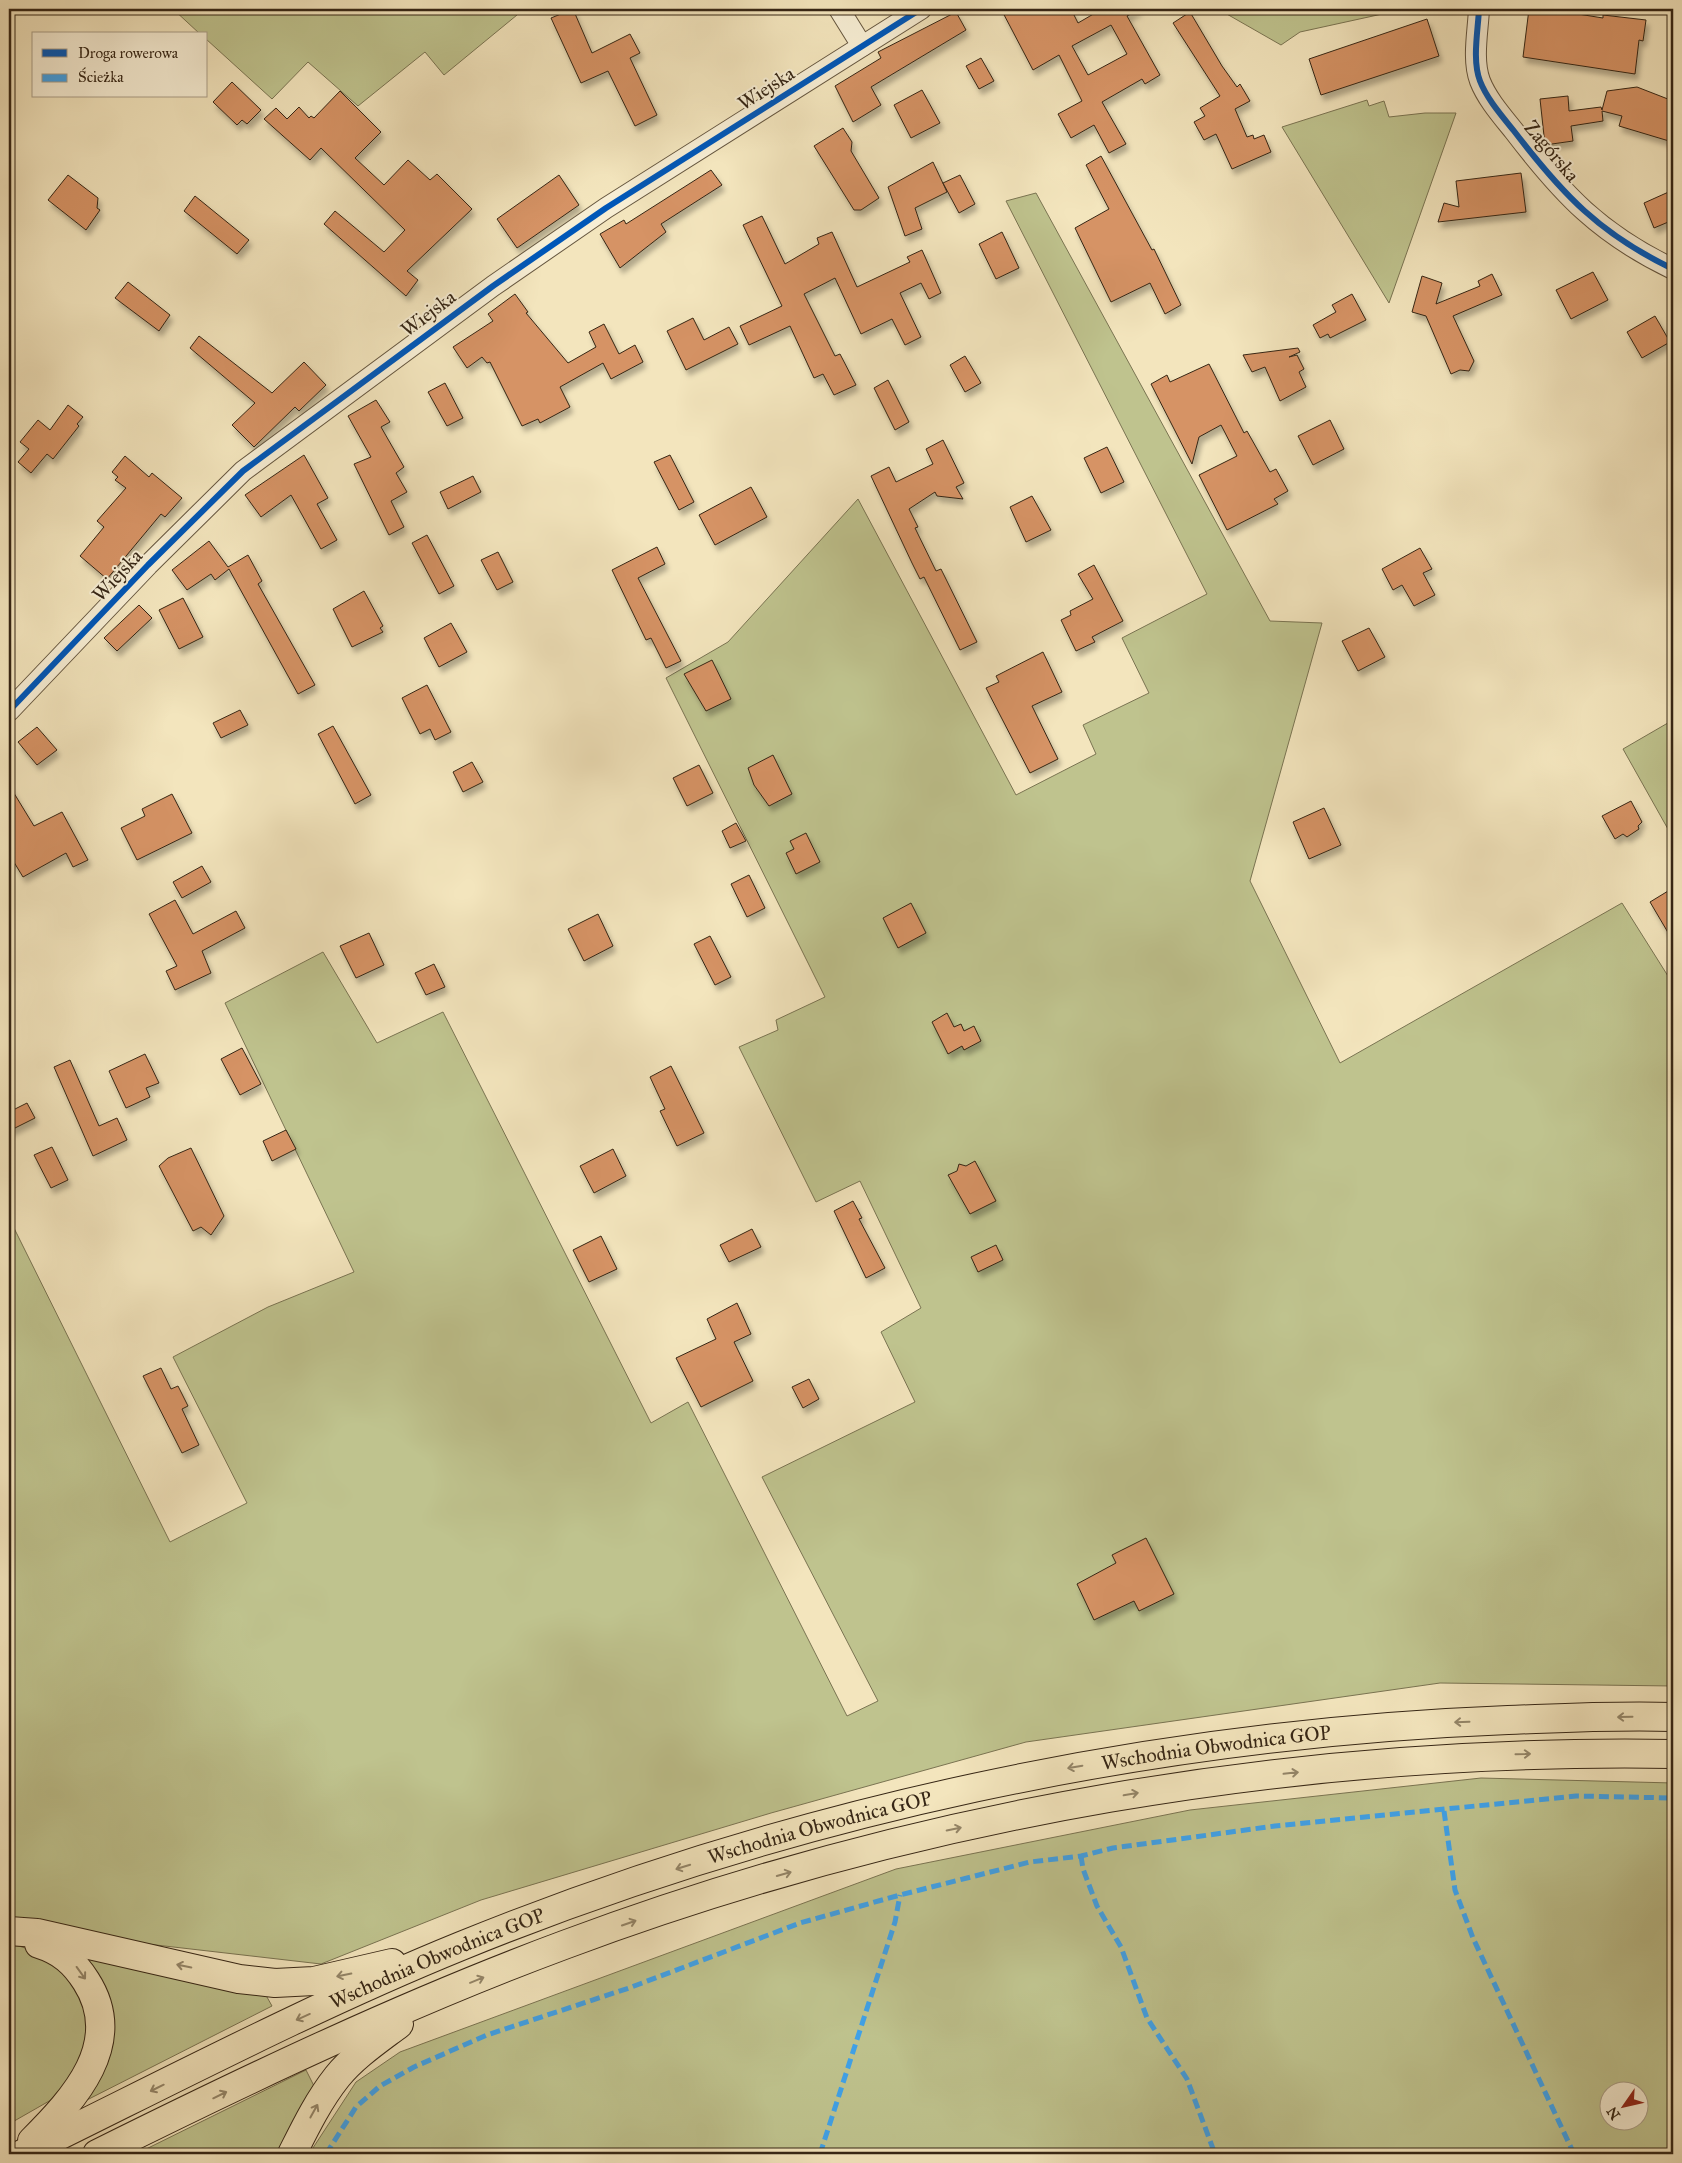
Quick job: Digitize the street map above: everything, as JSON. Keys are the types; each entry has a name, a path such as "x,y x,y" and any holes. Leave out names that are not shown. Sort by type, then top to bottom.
{"highway":[{"name":"Wschodnia Obwodnica GOP","path":"22,2154 262,2036 459,1947 642,1880 876,1810 1072,1768 1205,1747 1424,1724 1673,1717"},
{"name":"Wschodnia Obwodnica GOP","path":"97,2154 295,2058 432,1998 564,1945 699,1898 906,1840 1048,1809 1199,1782 1382,1763 1506,1755 1673,1754"},
{"path":"10,1931 37,1933 239,1979 275,1983 314,1980 348,1974 459,1947"},
{"path":"10,1931 60,1952 70,1960 80,1971 95,1997 100,2026 95,2060 86,2077 59,2114 18,2154"},
{"path":"292,2154 321,2099 338,2076 359,2055 432,1998"}],"street":[{"path":"839,9 862,46"},
{"name":"Wiejska","path":"9,711 148,565 243,471 487,290 606,208 921,9"},
{"name":"Zagórska","path":"1479,9 1476,69 1485,91 1498,109 1561,189 1591,218 1628,246 1673,269"}],"green space":[{"path":"173,9 512,9 517,15 444,75 425,52 358,106 308,62 272,99 208,41 208,32 198,32"},
{"path":"1218,9 1405,9 1300,32 1281,45"},
{"path":"1367,100 1369,106 1384,101 1389,117 1425,113 1456,113 1389,303 1282,127"},
{"path":"1036,193 1270,621 1322,623 1250,881 1340,1063 1622,903 1673,984 1673,1686 1440,1683 1026,1742 771,1813 481,1900 321,1964 130,1942 9,1918 9,1218 170,1542 247,1503 173,1357 268,1307 354,1272 225,1003 323,952 377,1043 443,1012 651,1423 688,1402 847,1716 878,1701 762,1477 915,1402 881,1332 921,1308 860,1181 816,1202 739,1047 778,1030 776,1020 825,997 666,678 728,642 858,499 1016,795 1096,754 1083,725 1149,693 1122,638 1207,594 1006,201"},
{"path":"1673,720 1673,838 1623,749"},
{"path":"1481,1778 1673,1783 1673,2154 309,2154 356,2082 400,2052 896,1869 1190,1810"},
{"path":"9,1945 19,1946 46,1955 78,1986 88,2020 83,2062 58,2096 9,2124"},
{"path":"78,1953 263,1990 272,2006 79,2104 101,2075"},
{"path":"306,2070 316,2090 282,2154 136,2154"}],"building":[{"path":"573,9 592,53 630,34 640,53 630,58 657,115 635,126 608,71 581,83 551,18"},
{"path":"1001,9 1071,9 1078,23 1102,9 1140,9 1127,16 1160,75 1145,84 1142,79 1102,102 1126,144 1109,153 1094,125 1071,138 1058,114 1082,101 1059,55 1033,70","holes":["1111,25 1127,54 1088,75 1072,46"]},
{"path":"1529,9 1547,9 1603,18 1603,15 1646,20 1643,41 1639,40 1635,74 1523,57"},
{"path":"956,12 966,30 871,87 881,105 853,122 835,86 881,58 878,52"},
{"path":"1190,12 1222,66 1237,87 1240,84 1250,101 1235,109 1247,137 1253,135 1254,139 1264,135 1271,152 1232,169 1216,134 1204,140 1194,122 1205,116 1200,108 1220,96 1173,23"},
{"path":"1427,19 1439,56 1321,95 1309,59"},
{"path":"981,58 994,81 979,89 966,66"},
{"path":"232,82 261,110 247,124 242,120 237,125 213,102"},
{"path":"1637,87 1673,101 1673,127 1669,141 1619,126 1622,116 1602,111 1603,121 1571,126 1573,141 1545,145 1540,99 1568,96 1569,111 1601,107 1602,110 1607,91"},
{"path":"922,90 940,123 911,138 894,105"},
{"path":"340,91 381,132 355,158 384,185 408,160 430,180 437,174 472,209 407,271 418,280 406,296 324,224 335,211 384,252 405,230 321,148 310,160 264,119 276,108 287,119 299,107 309,118 311,116 314,118"},
{"path":"843,128 852,142 851,151 879,198 861,210 854,210 814,146"},
{"path":"1101,156 1152,250 1154,249 1181,305 1165,314 1150,283 1111,302 1075,228 1109,209 1086,165"},
{"path":"933,162 947,192 915,208 922,229 905,236 888,187"},
{"path":"711,170 722,185 661,224 666,232 620,268 600,234 624,220 626,224"},
{"path":"1521,173 1526,212 1438,222 1444,203 1459,207 1456,181"},
{"path":"68,175 98,198 97,208 100,210 86,230 48,200"},
{"path":"559,175 579,205 517,248 497,219"},
{"path":"960,175 975,204 959,213 943,183"},
{"path":"1673,190 1673,220 1654,228 1644,203"},
{"path":"195,196 249,240 237,254 184,211"},
{"path":"762,216 785,264 819,244 817,238 832,232 857,287 910,262 907,257 922,250 941,293 929,299 921,283 900,293 921,337 905,345 892,319 861,334 835,278 804,294 835,356 840,354 856,385 834,395 823,374 814,378 790,326 749,345 740,326 782,306 743,225"},
{"path":"1002,232 1019,268 996,279 979,244"},
{"path":"1593,272 1608,300 1571,319 1556,290"},
{"path":"1492,274 1502,295 1453,316 1474,361 1469,371 1460,370 1451,374 1426,316 1412,312 1422,276 1442,283 1436,304 1480,286 1478,281"},
{"path":"128,282 170,315 159,331 115,298"},
{"path":"515,294 528,312 526,313 568,363 596,347 589,332 604,324 619,354 635,345 643,362 611,379 603,363 560,387 570,407 540,423 538,419 522,426 490,362 487,363 482,357 467,368 453,347 493,321 488,314"},
{"path":"1352,294 1366,320 1330,338 1328,334 1320,338 1313,325 1336,312 1332,305"},
{"path":"1655,316 1670,342 1642,358 1627,332"},
{"path":"693,318 704,340 729,327 738,344 686,370 667,331"},
{"path":"199,336 272,393 304,362 326,385 299,411 295,407 254,447 232,425 255,403 190,348"},
{"path":"1298,348 1300,352 1289,357 1297,355 1304,369 1299,372 1306,387 1280,401 1265,367 1252,372 1243,355"},
{"path":"965,356 981,383 965,392 950,365"},
{"path":"1209,364 1244,433 1247,431 1270,472 1276,469 1288,491 1274,499 1278,504 1227,530 1199,475 1237,456 1221,425 1199,437 1192,464 1151,384 1167,375 1170,382"},
{"path":"888,380 909,422 895,430 874,388"},
{"path":"445,383 463,418 447,426 428,392"},
{"path":"376,400 390,422 381,427 404,467 396,473 407,492 391,501 404,527 389,535 354,464 371,457 348,416"},
{"path":"68,405 83,417 77,424 79,426 53,459 47,454 31,473 18,462 29,449 20,442 38,420 50,430"},
{"path":"1330,420 1344,449 1313,465 1298,436"},
{"path":"943,440 964,483 956,487 963,499 937,496 935,492 909,509 918,527 915,528 936,571 941,569 977,642 960,650 924,577 920,579 871,476 889,467 896,482 933,464 926,449"},
{"path":"1107,447 1124,482 1101,493 1084,458"},
{"path":"304,455 328,498 317,504 337,540 321,549 291,495 261,517 245,495"},
{"path":"670,455 694,502 679,510 654,462"},
{"path":"125,456 149,477 152,473 182,498 165,517 161,514 107,579 80,556 104,527 97,521 126,488 115,480 118,477 112,472"},
{"path":"473,476 481,492 448,509 440,492"},
{"path":"751,487 767,517 715,545 699,515"},
{"path":"1032,496 1051,530 1026,542 1010,507"},
{"path":"427,535 454,586 439,594 412,543"},
{"path":"209,541 228,567 248,555 262,581 258,584 315,685 298,694 229,569 215,580 211,574 187,590 172,570"},
{"path":"657,547 665,564 638,578 681,661 666,668 651,638 646,640 612,570"},
{"path":"1420,548 1432,569 1423,573 1435,595 1414,606 1402,585 1393,590 1382,569"},
{"path":"498,552 513,582 497,590 481,560"},
{"path":"1094,565 1123,621 1092,637 1095,642 1076,651 1061,620 1071,615 1070,611 1093,599 1078,574"},
{"path":"364,591 383,626 380,628 383,632 352,647 333,609"},
{"path":"183,598 203,637 179,649 159,610"},
{"path":"139,605 152,618 117,651 104,638"},
{"path":"451,623 467,652 439,667 424,638"},
{"path":"1369,628 1385,657 1358,671 1342,641"},
{"path":"1043,652 1062,692 1032,706 1058,759 1030,773 986,688 999,682 996,676"},
{"path":"712,660 731,699 706,711 684,674"},
{"path":"427,685 451,732 435,740 430,729 420,734 402,698"},
{"path":"240,710 248,725 221,738 213,723"},
{"path":"333,726 371,795 355,804 318,734"},
{"path":"37,727 57,750 37,765 18,742"},
{"path":"773,755 792,794 769,806 754,785 748,768"},
{"path":"472,762 483,782 463,792 453,772"},
{"path":"699,765 713,793 687,806 673,778"},
{"path":"9,785 34,826 62,812 88,860 73,867 66,853 23,877 9,854"},
{"path":"172,794 192,833 137,860 121,828 145,816 142,809"},
{"path":"1631,801 1642,822 1638,826 1639,829 1627,837 1623,834 1615,839 1602,816"},
{"path":"1324,808 1341,845 1309,859 1293,822"},
{"path":"736,823 746,841 730,848 722,831"},
{"path":"806,833 820,862 796,874 786,853 794,849 790,841"},
{"path":"202,866 211,882 182,898 173,882"},
{"path":"749,875 765,908 747,917 731,884"},
{"path":"1673,888 1673,941 1650,902"},
{"path":"175,900 193,934 236,911 245,928 202,951 211,973 175,990 166,971 177,966 149,914"},
{"path":"911,903 926,933 898,948 883,918"},
{"path":"598,914 613,946 584,961 568,929"},
{"path":"369,933 384,965 356,978 340,946"},
{"path":"710,936 731,977 715,985 694,944"},
{"path":"434,964 445,987 426,995 415,973"},
{"path":"947,1013 954,1027 961,1024 964,1031 974,1026 981,1041 964,1050 962,1046 948,1054 932,1022"},
{"path":"242,1048 261,1084 240,1095 221,1059"},
{"path":"145,1054 159,1083 146,1088 150,1097 126,1108 109,1071"},
{"path":"70,1060 99,1126 117,1118 127,1140 93,1156 54,1067"},
{"path":"671,1066 704,1133 677,1146 660,1111 665,1109 650,1077"},
{"path":"27,1103 35,1118 9,1131 9,1112"},
{"path":"286,1130 296,1149 272,1161 263,1141"},
{"path":"52,1147 68,1180 51,1188 34,1155"},
{"path":"191,1148 224,1216 211,1235 201,1227 193,1231 159,1166 168,1158"},
{"path":"613,1149 626,1176 594,1193 580,1166"},
{"path":"975,1161 996,1201 970,1214 948,1175 957,1171 959,1164 966,1166"},
{"path":"853,1201 862,1218 859,1219 885,1268 866,1278 834,1211"},
{"path":"752,1229 761,1247 729,1262 720,1245"},
{"path":"601,1236 617,1269 589,1282 573,1250"},
{"path":"996,1245 1003,1260 978,1272 971,1257"},
{"path":"737,1303 751,1334 734,1342 753,1381 701,1407 676,1358 716,1339 707,1319"},
{"path":"161,1368 171,1389 178,1386 188,1406 182,1409 199,1445 182,1453 143,1376"},
{"path":"809,1379 819,1399 803,1408 792,1387"},
{"path":"1146,1538 1174,1594 1139,1611 1134,1601 1094,1620 1077,1584 1116,1563 1112,1555"}],"marked path":[{"path":"326,2154 356,2107 380,2086 414,2067 487,2035 629,1988 800,1923 900,1895 1030,1862 1081,1856 1113,1848 1275,1826 1576,1796 1673,1798"},
{"path":"1444,1811 1455,1890 1473,1938 1574,2154"},
{"path":"1081,1856 1083,1869 1097,1906 1121,1947 1147,2018 1187,2079 1215,2154"},
{"path":"820,2154 895,1922 900,1895"}],"cycle path":[{"path":"9,711 148,565 243,471 493,286 606,208 921,9"},
{"path":"1479,9 1476,64 1483,88 1495,107 1549,175 1585,211 1624,242 1673,269"}]}
